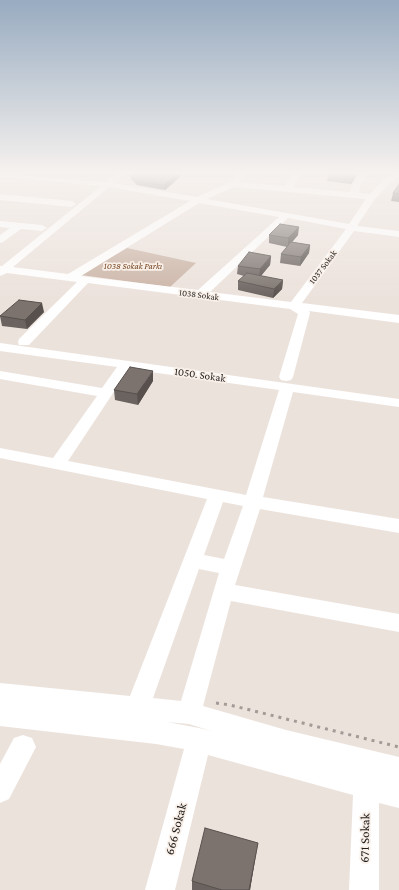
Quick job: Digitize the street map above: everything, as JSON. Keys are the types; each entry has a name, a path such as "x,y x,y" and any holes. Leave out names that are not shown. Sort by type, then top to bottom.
{"street":[{"path":"1,268 42,228 58,216"},
{"path":"1,268 65,216"},
{"path":"70,278 173,216"},
{"path":"200,295 285,216"},
{"path":"289,216 352,228 399,234"},
{"name":"1037 Sokak","path":"294,306 360,216"},
{"path":"0,224 42,228"},
{"path":"0,240 18,226"},
{"name":"1038 Sokak","path":"1,268 200,295 399,319"},
{"path":"24,342 86,280"},
{"path":"189,713 223,591 253,502 304,313 294,306"},
{"name":"1050. Sokak","path":"0,339 286,382 399,404"},
{"name":"1050. Sokak","path":"0,347 126,364 399,393"},
{"path":"57,465 126,364"},
{"path":"0,375 107,393"},
{"path":"0,454 253,502 399,526"},
{"path":"137,708 217,495"},
{"path":"192,560 231,568"},
{"path":"223,591 399,623"},
{"path":"0,694 189,713 286,742 399,770"},
{"path":"0,715 156,732 199,740 399,795"},
{"name":"666 Sokak","path":"160,890 199,740"},
{"path":"0,790 23,747"},
{"name":"671 Sokak","path":"364,890 366,786"}],"green space":[{"name":"1038 Sokak Parkı","path":"127,248 196,263 170,287 81,275"}],"building":[{"path":"280,224 299,227 288,238 269,235"},
{"path":"291,242 310,245 301,257 281,254"},
{"path":"249,252 271,256 260,269 238,266"},
{"path":"247,273 283,280 274,289 238,281"},
{"path":"19,300 42,303 25,320 0,316"},
{"path":"130,367 153,371 137,394 114,390"},
{"path":"205,828 258,843 249,890 222,890 192,881"}]}
